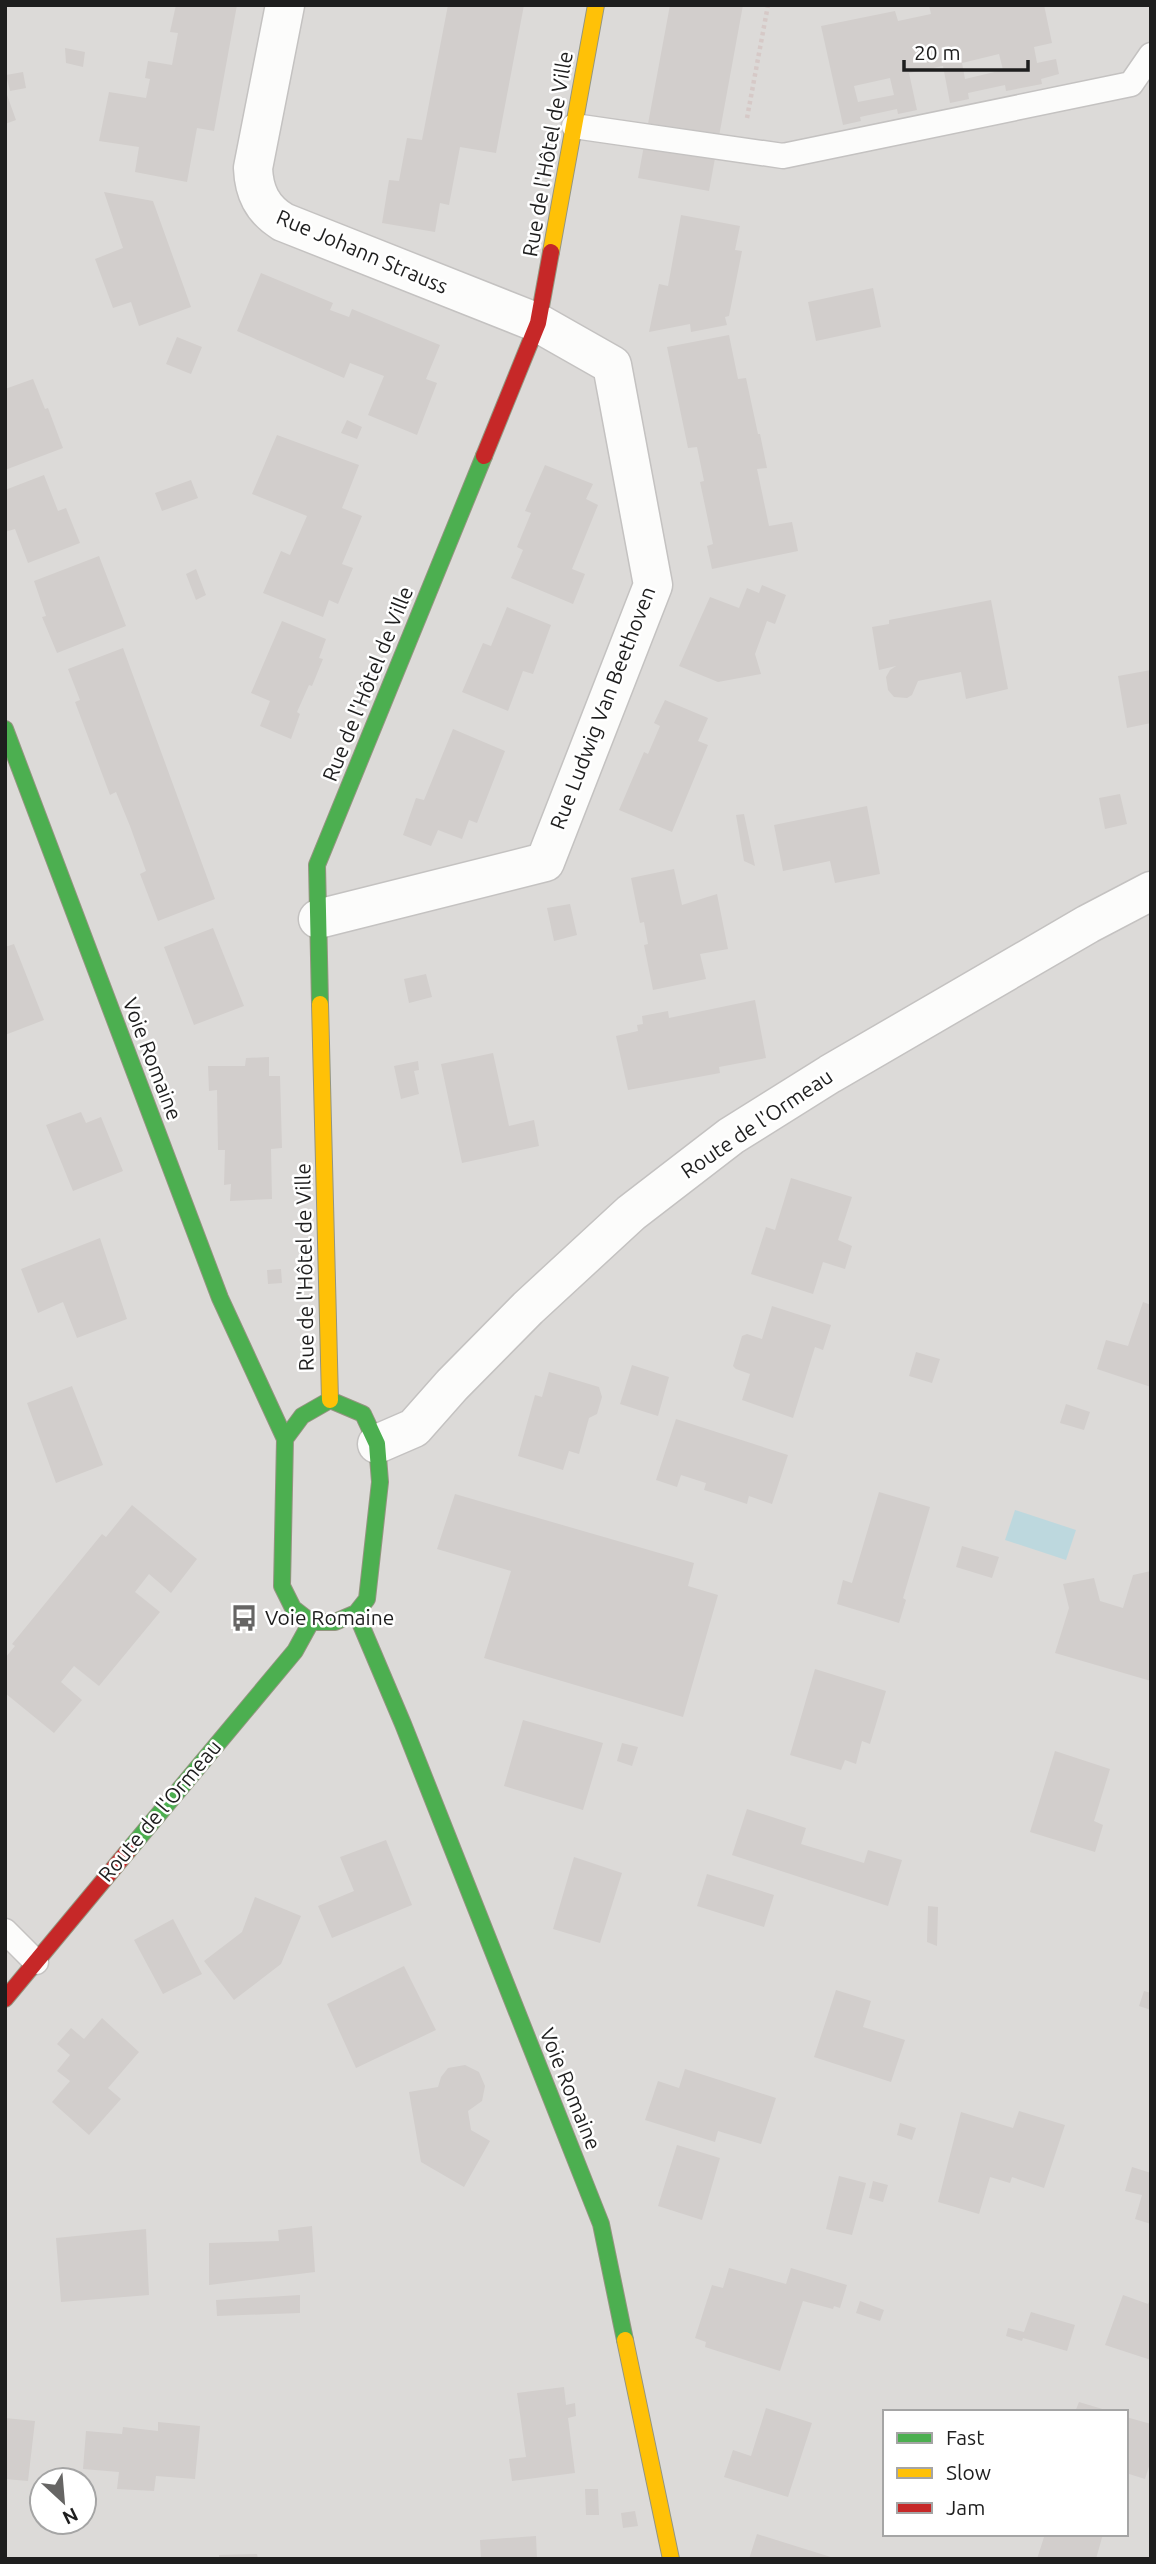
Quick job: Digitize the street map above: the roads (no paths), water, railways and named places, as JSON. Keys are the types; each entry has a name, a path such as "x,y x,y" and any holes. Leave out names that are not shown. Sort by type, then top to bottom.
{"street":[{"name":"Rue Johann Strauss","path":"285,5 253,168 254,186 269,214 283,222 538,323"},
{"name":"Rue de l'Hôtel de Ville","path":"330,1400 317,865 538,323 596,5"},
{"name":"Rue Ludwig Van Beethoven","path":"318,919 545,862 653,585 612,365 538,323"},
{"name":"Voie Romaine","path":"5,729 220,1298 285,1439"},
{"name":"Route de l'Ormeau","path":"377,1444 414,1427 528,1308 631,1213 731,1136 830,1074 1088,924 1151,891"},
{"path":"330,1400 363,1414 377,1444 380,1482 367,1599 356,1613 335,1622 312,1622 293,1608 282,1586 285,1439 302,1416 330,1400"},
{"name":"Voie Romaine","path":"356,1613 403,1724 601,2224 671,2559"},
{"name":"Route de l'Ormeau","path":"5,1999 295,1651 312,1622"}],"lane":[{"path":"574,126 783,156 1131,84 1151,55"},
{"path":"5,1931 36,1962"}],"water":[{"path":"1015,1510 1076,1530 1066,1560 1005,1540"}],"place":[{"name":"Voie Romaine","path":"244,1618"}]}
